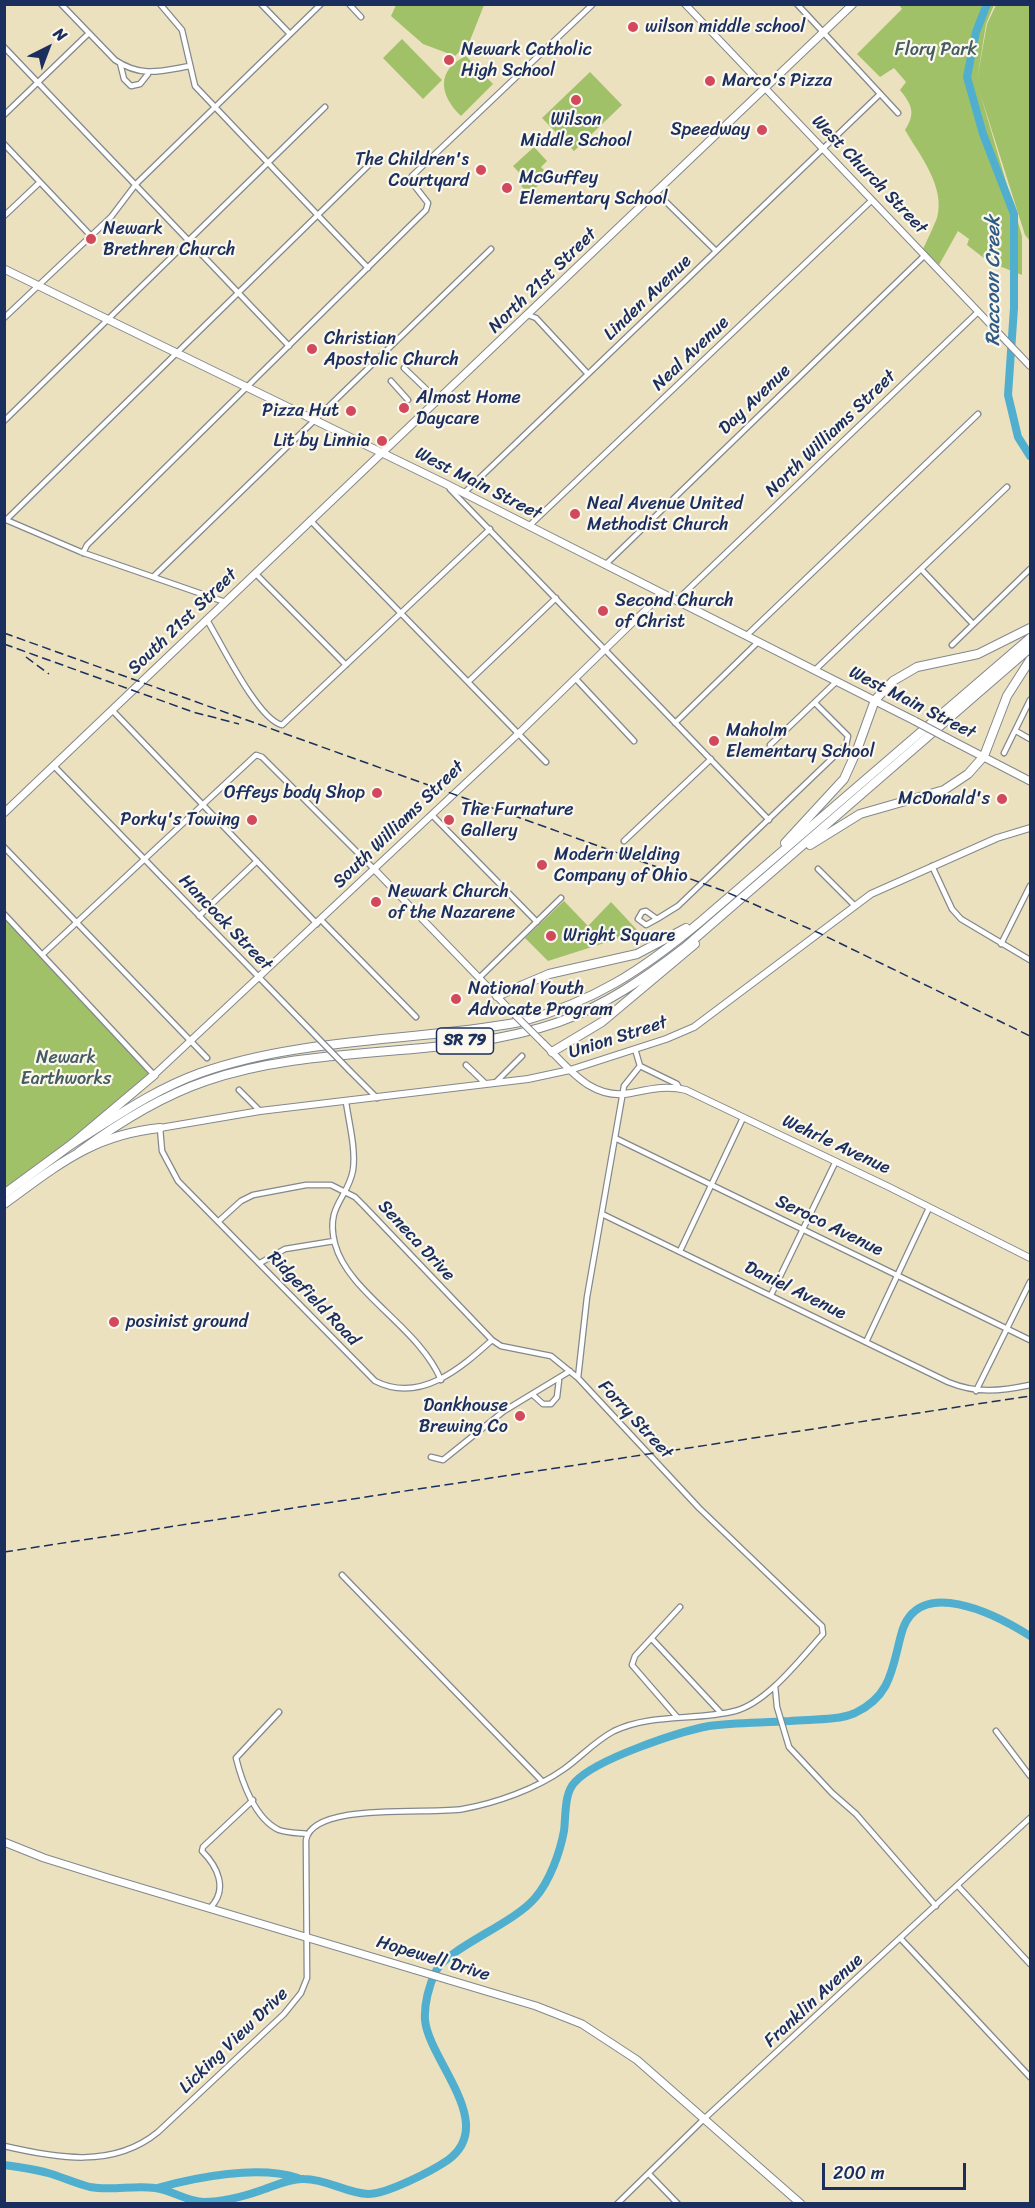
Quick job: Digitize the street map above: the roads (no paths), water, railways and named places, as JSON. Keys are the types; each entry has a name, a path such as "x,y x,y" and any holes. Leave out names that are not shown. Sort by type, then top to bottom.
{"highway":[{"path":"780,852 789,837 819,809 844,779 858,750 875,700 893,681 917,667 978,654 1030,628"},
{"name":"SR 79","path":"4,1194 72,1144 149,1096 219,1067 285,1053 506,1025 556,1011 613,986 658,956 719,906 1030,638"},
{"name":"SR 79","path":"4,1204 154,1103 184,1089 233,1073 290,1062 489,1038 559,1022 622,993 698,936 1030,648"},
{"path":"792,855 800,854 860,814 944,790 968,774 984,756 1007,696 1030,660"},
{"path":"497,996 549,974 622,958 649,949 719,906"},
{"path":"552,1052 588,1032 615,1012 694,946 698,936"},
{"path":"72,1144 154,1075"},
{"path":"79,1152 114,1136 160,1128"}],"main road":[{"name":"North 21st Street","path":"383,453 853,4"},
{"name":"West Main Street","path":"4,269 446,484 875,700 1030,781"},
{"name":"South 21st Street","path":"4,813 383,453"},
{"name":"Hopewell Drive","path":"4,1842 52,1861 463,1983 561,2015 598,2033 637,2060 801,2204"}],"street":[{"path":"61,4 88,34 120,63 148,74 190,66"},
{"path":"160,4 182,30 195,86 368,268"},
{"path":"261,4 290,34"},
{"path":"4,318 111,217 136,184 321,4"},
{"path":"349,4 361,17"},
{"path":"83,553 87,545 426,210 428,203 410,180 593,4"},
{"name":"West Church Street","path":"685,4 1030,366"},
{"path":"797,4 898,113"},
{"path":"4,115 88,34"},
{"path":"4,47 289,346"},
{"path":"120,63 124,80 131,86 140,84 148,74"},
{"name":"Linden Avenue","path":"464,493 880,94"},
{"path":"4,421 325,106"},
{"path":"4,144 91,236"},
{"path":"225,602 83,553 5,519 375,159"},
{"path":"4,216 39,183"},
{"path":"657,192 716,252"},
{"name":"Neal Avenue","path":"529,526 872,200"},
{"path":"154,576 491,249"},
{"name":"Day Avenue","path":"605,565 925,255"},
{"name":"North Williams Street","path":"676,601 978,312"},
{"path":"528,315 536,318 588,374"},
{"path":"404,368 427,390"},
{"path":"391,381 408,400"},
{"path":"746,636 978,414"},
{"path":"446,484 769,820"},
{"path":"815,670 1007,487"},
{"path":"310,520 546,762"},
{"path":"207,620 256,702 269,718 282,725 490,530"},
{"path":"921,569 973,624"},
{"path":"952,645 1030,569"},
{"path":"255,573 346,665"},
{"name":"South Williams Street","path":"154,1075 191,1043 519,734 662,594"},
{"path":"468,682 556,598"},
{"path":"675,723 758,642"},
{"path":"576,679 634,741"},
{"path":"770,745 837,681"},
{"path":"1004,753 1030,700"},
{"path":"657,920 678,906 848,741 845,732 815,703"},
{"path":"113,711 257,861 416,1017"},
{"path":"1016,731 1030,739"},
{"path":"44,953 256,755 262,757 374,869"},
{"path":"624,841 711,759"},
{"name":"Hancock Street","path":"54,766 377,1098"},
{"path":"432,816 537,922"},
{"name":"Union Street","path":"160,1128 260,1111 528,1080 570,1070 634,1049 694,1027 882,888 997,838 1030,828"},
{"path":"4,847 207,1058"},
{"path":"199,916 257,861"},
{"path":"932,866 956,913 1001,944 1030,960"},
{"name":"Wehrle Avenue","path":"374,869 570,1070 597,1091 622,1095 662,1087 679,1088 889,1187 1030,1258"},
{"path":"818,869 855,906"},
{"path":"1001,944 1030,886"},
{"path":"479,978 561,898"},
{"path":"4,914 44,953 154,1075"},
{"path":"634,1049 640,1066 677,1084 679,1088"},
{"path":"496,1083 522,1056"},
{"path":"466,1065 486,1084"},
{"path":"622,1095 626,1081 640,1066"},
{"path":"239,1090 260,1111"},
{"name":"Forry Street","path":"622,1095 587,1297 578,1378 699,1508 822,1626 823,1634 775,1686"},
{"path":"346,1102 353,1163 351,1176 334,1212 334,1241 346,1267 426,1352 441,1380"},
{"path":"680,1251 743,1118"},
{"name":"Ridgefield Road","path":"160,1128 162,1151 169,1167 195,1198 220,1220 375,1381 390,1386 404,1387 441,1380 460,1369 492,1340"},
{"name":"Seroco Avenue","path":"615,1138 1030,1340"},
{"path":"771,1294 835,1163"},
{"name":"Seneca Drive","path":"220,1220 241,1201 265,1191 321,1184 344,1191 364,1206 492,1340 501,1346 551,1356 578,1378"},
{"path":"866,1342 929,1208"},
{"name":"Daniel Avenue","path":"602,1214 771,1294 948,1382 976,1391"},
{"path":"260,1263 285,1250 334,1241"},
{"path":"976,1391 1030,1282"},
{"path":"431,1457 444,1460 487,1423 570,1371"},
{"path":"533,1395 543,1404 551,1404 557,1397 559,1379"},
{"path":"976,1391 1030,1385"},
{"path":"342,1575 542,1781"},
{"path":"677,1717 638,1673 632,1661 680,1607"},
{"path":"652,1639 720,1712"},
{"path":"279,1712 236,1756 241,1776 265,1820 284,1832 307,1834 321,1823 366,1812 467,1809 512,1795 564,1769 592,1745 612,1732 633,1724 739,1709 775,1686 784,1737 800,1760 832,1794 856,1814 936,1906"},
{"path":"996,1731 1030,1776"},
{"path":"210,1908 214,1904 220,1878 217,1868 202,1851 203,1847 253,1800"},
{"name":"Franklin Avenue","path":"617,2204 705,2118 1030,1818"},
{"path":"1024,1824 1030,1831"},
{"name":"Licking View Drive","path":"4,2146 50,2157 77,2159 127,2151 149,2139 297,2001 307,1978 307,1834"},
{"path":"958,1886 1030,1964"},
{"path":"901,1939 1030,2077"},
{"path":"649,2174 678,2204"}],"waterway":[{"name":"Raccoon Creek","path":"987,4 976,32 967,77 983,134 1014,214 1014,308 1008,395 1018,437 1030,456"},
{"path":"4,2165 43,2172 90,2187 155,2188 204,2202 241,2196 299,2179 321,2181 368,2194 386,2190 421,2176 448,2160 462,2145 466,2129 464,2111 457,2092 437,2054 425,2020 426,2001 433,1976 443,1962 453,1954 512,1917 535,1898 554,1866 564,1831 567,1798 575,1782 600,1764 618,1756 695,1729 729,1724 832,1719 855,1713 867,1706 883,1690 892,1670 901,1635 909,1616 923,1606 940,1603 959,1604 998,1618 1030,1636"},
{"path":"157,2188 228,2174 265,2173 298,2178"}],"railway":[{"path":"4,633 724,891 819,933 1030,1036"},
{"path":"4,644 193,712 239,724"},
{"path":"26,657 49,674"},
{"path":"4,1552 1030,1396"}],"place":[{"name":"wilson middle school","path":"633,27"},
{"name":"Newark Catholic High School","path":"449,60"},
{"name":"Marco's Pizza","path":"710,81"},
{"name":"Wilson Middle School","path":"576,100"},
{"name":"Speedway","path":"762,130"},
{"name":"The Children's Courtyard","path":"481,170"},
{"name":"McGuffey Elementary School","path":"507,188"},
{"name":"Newark Brethren Church","path":"91,239"},
{"name":"Christian Apostolic Church","path":"312,349"},
{"name":"Almost Home Daycare","path":"404,408"},
{"name":"Pizza Hut","path":"351,411"},
{"name":"Lit by Linnia","path":"382,441"},
{"name":"Neal Avenue United Methodist Church","path":"575,514"},
{"name":"Second Church of Christ","path":"603,611"},
{"name":"Maholm Elementary School","path":"714,741"},
{"name":"Offeys body Shop","path":"377,793"},
{"name":"McDonald's","path":"1002,799"},
{"name":"Porky's Towing","path":"252,820"},
{"name":"The Furnature Gallery","path":"449,820"},
{"name":"Modern Welding Company of Ohio","path":"542,865"},
{"name":"Newark Church of the Nazarene","path":"376,902"},
{"name":"Wright Square","path":"551,936"},
{"name":"National Youth Advocate Program","path":"456,999"},
{"name":"posinist ground","path":"114,1322"},
{"name":"Dankhouse Brewing Co","path":"520,1416"}],"park label":[{"name":"Flory Park","path":"936,50"},
{"name":"Newark Earthworks","path":"66,1068"}]}
